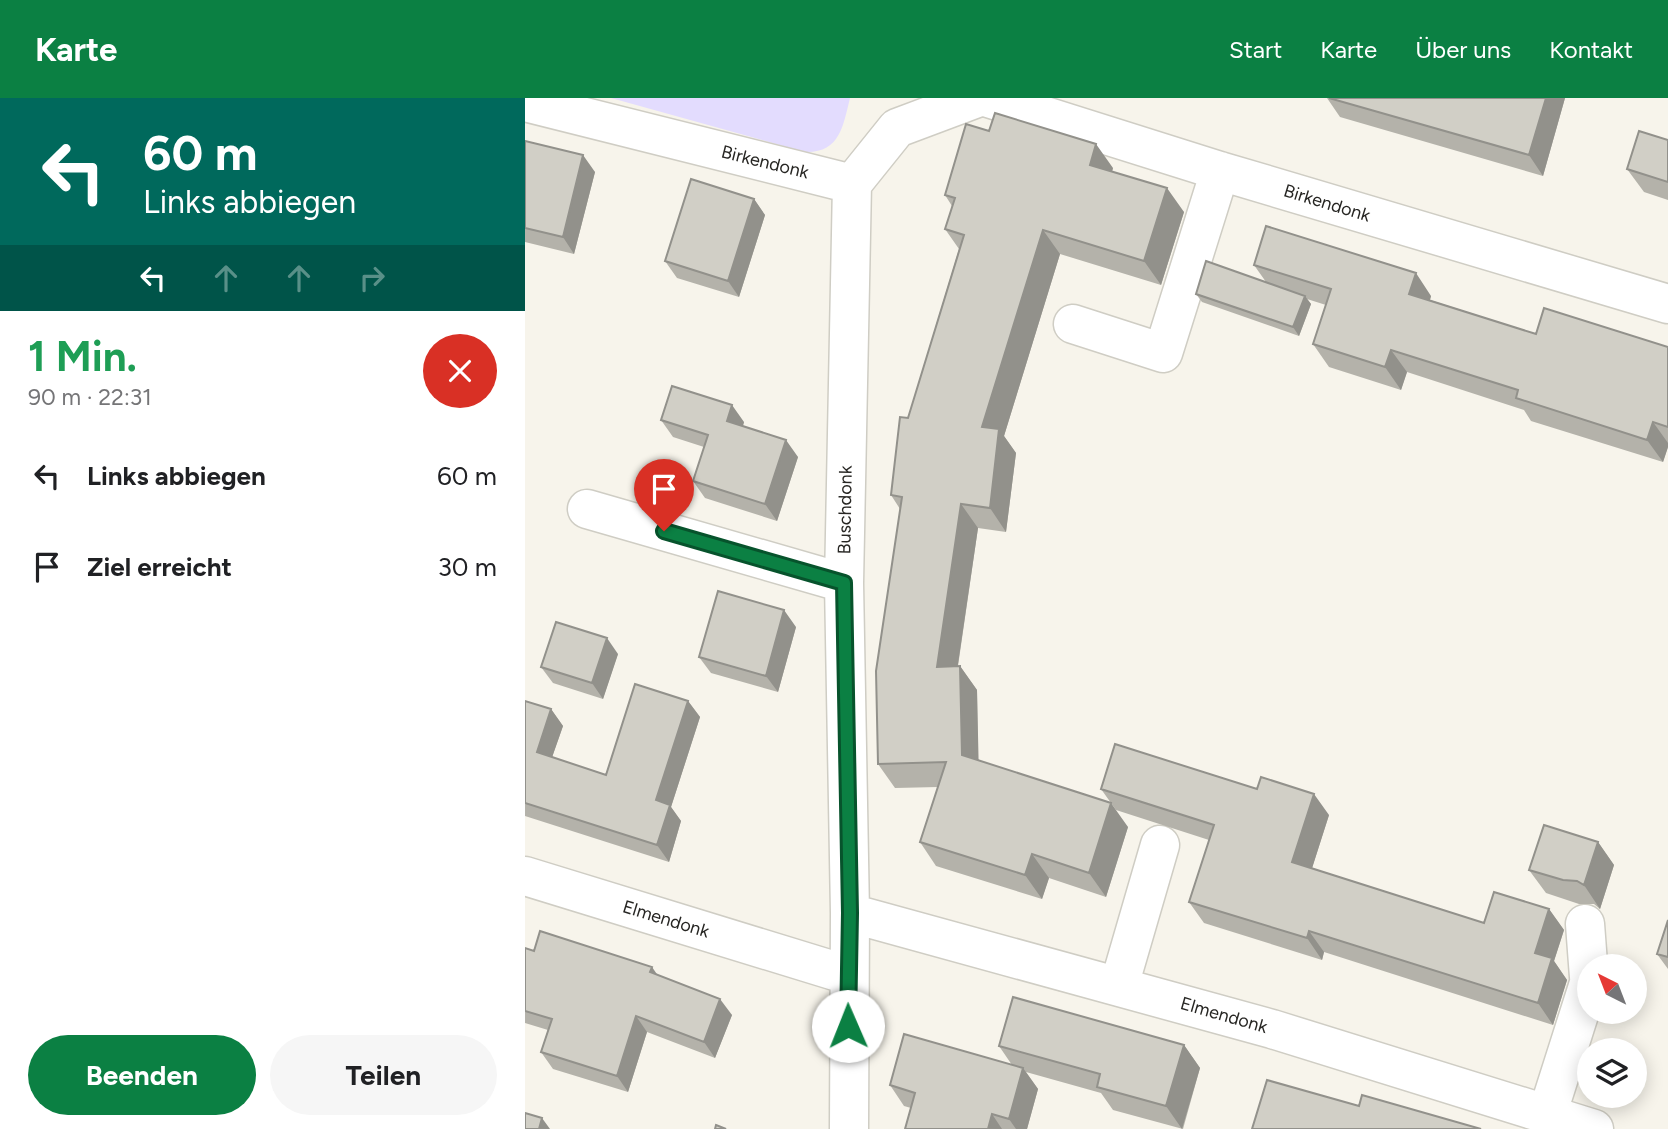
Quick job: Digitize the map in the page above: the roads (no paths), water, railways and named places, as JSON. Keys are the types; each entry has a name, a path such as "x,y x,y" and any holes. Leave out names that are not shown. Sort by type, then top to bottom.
{"street":[{"path":"852,184 897,128 977,98"},
{"name":"Birkendonk","path":"988,98 1220,171 1668,304"},
{"name":"Birkendonk","path":"525,102 852,184"},
{"path":"1073,324 1163,353 1220,171"},
{"name":"Buschdonk","path":"849,1129 850,913 844,583 852,184"},
{"path":"587,509 844,583"},
{"path":"1107,983 1148,843"},
{"name":"Elmendonk","path":"525,876 848,975"},
{"name":"Elmendonk","path":"850,913 1107,983 1548,1112 1594,1129"},
{"path":"1585,924 1587,954"},
{"path":"1548,1112 1577,1021"}]}
